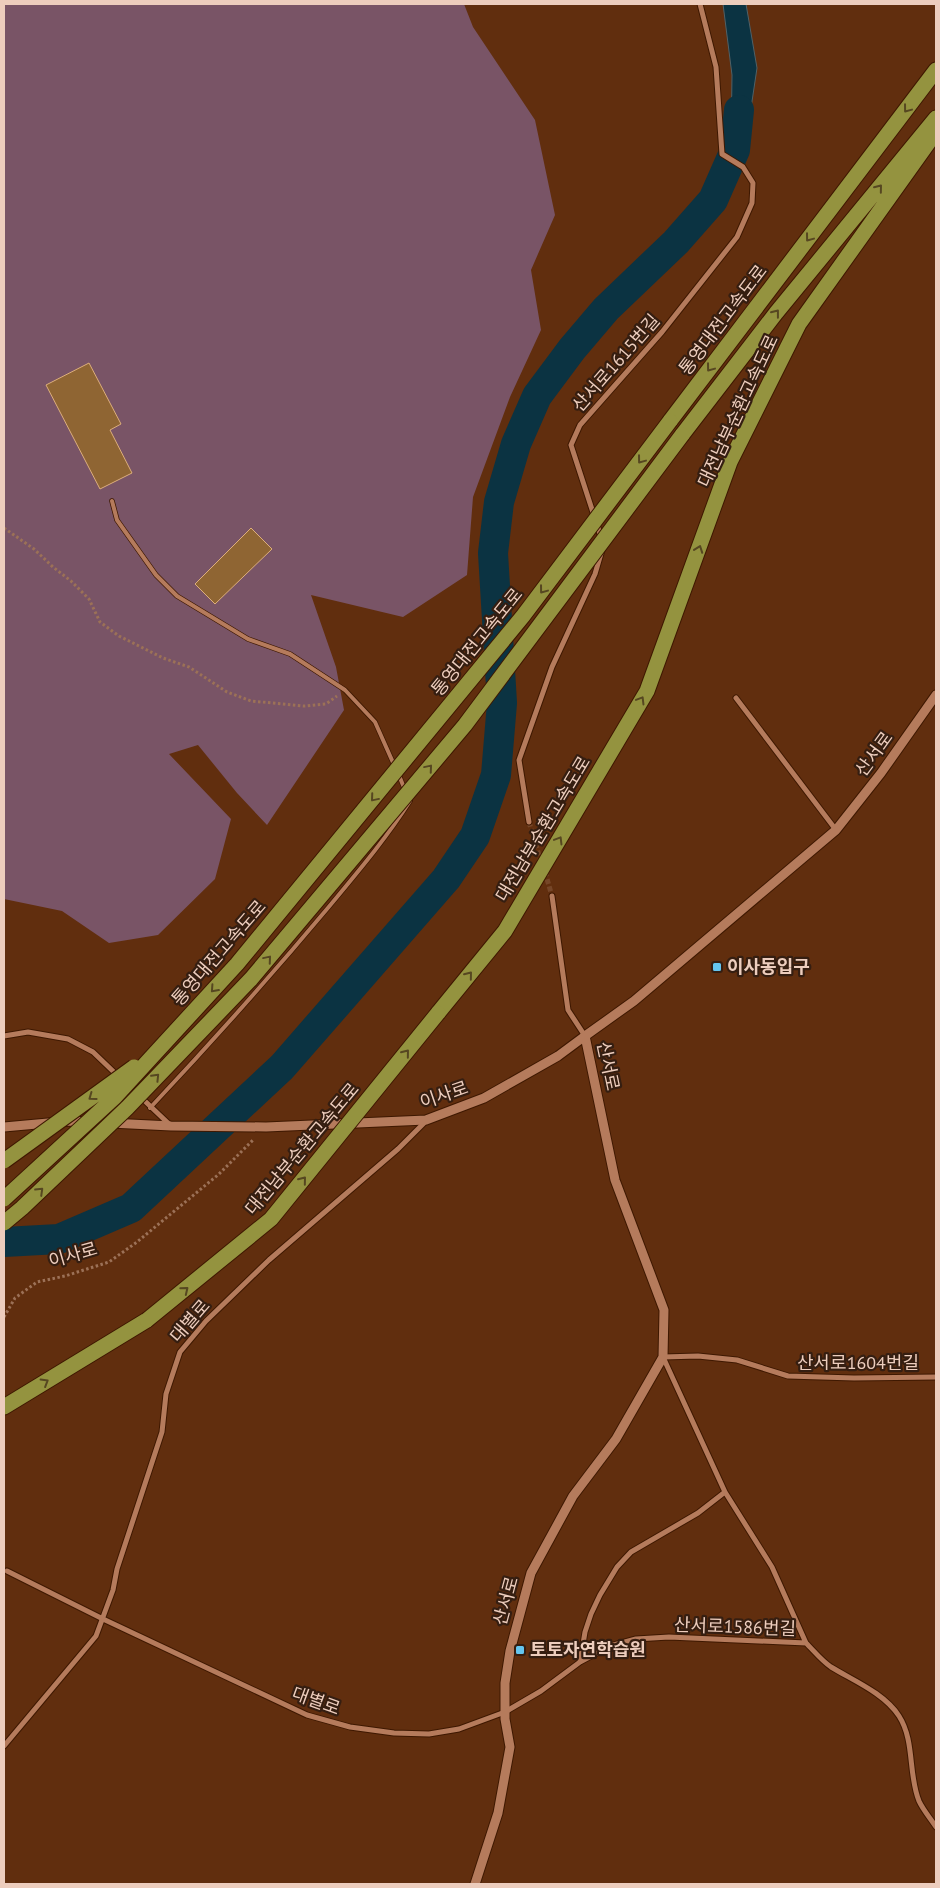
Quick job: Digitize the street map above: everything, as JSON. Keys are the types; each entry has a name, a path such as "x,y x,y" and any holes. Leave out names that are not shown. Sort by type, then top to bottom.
{"highway":[{"name":"통영대전고속도로","path":"4,1199 116,1097 237,964 451,705 524,616 936,70"},
{"name":"통영대전고속도로","path":"4,1224 127,1108 257,971 464,725 776,313 936,118"},
{"name":"대전남부순환고속도로","path":"4,1407 147,1320 271,1219 505,931 647,691 730,462 799,324 936,132"},
{"path":"4,1161 160,1048"}],"street":[{"name":"산서로1615번길","path":"529,822 519,760 552,667 595,574 603,547 598,526 571,445 580,425 662,332 737,237 752,203 753,183 743,168 722,154 716,67 700,4"},
{"name":"산서로","path":"806,1643 772,1567 725,1492 663,1357 664,1310 615,1180 585,1036 634,1000 836,830 881,774 936,695"},
{"path":"736,698 836,830"},
{"path":"552,896 568,1010 585,1036"},
{"path":"4,1036 28,1032 68,1039 93,1052 150,1108 175,1126"},
{"name":"이사로","path":"175,1126 266,1127 426,1120 484,1098 558,1056 585,1036"},
{"name":"대별로","path":"4,1746 96,1636 113,1590 117,1568 162,1432 166,1394 180,1352 206,1321 269,1260 398,1149 426,1120"},
{"path":"4,1127 70,1122 175,1126"},
{"name":"산서로1604번길","path":"663,1357 698,1356 737,1360 788,1376 854,1378 936,1377"},
{"name":"산서로","path":"475,1884 498,1813 509,1756 510,1747 505,1712 505,1683 510,1652 531,1573 573,1496 616,1439 663,1357"},
{"path":"580,1662 585,1632 600,1595 616,1567 631,1552 698,1513 725,1492"},
{"path":"7,1571 103,1619"},
{"name":"대별로","path":"103,1619 307,1715 350,1727 394,1733 429,1734 459,1729 505,1712"},
{"name":"산서로1586번길","path":"505,1712 541,1691 580,1662 610,1646 636,1639 669,1638 806,1643 829,1665 888,1703 900,1716 912,1755 920,1801 936,1827"}],"lane":[{"path":"112,501 117,520 156,574 177,596 248,639 290,654 345,690 375,722 410,801 380,844 274,974 228,1026 150,1108"}],"path":[{"path":"4,528 34,549 71,581 89,599 100,622 119,636 163,658 189,667 227,692 251,701 304,706 326,704 345,690"},
{"name":"이사로","path":"4,1317 15,1298 37,1282 109,1262 137,1242 219,1174 266,1127"}],"shaded area":[{"path":"4,4 464,4 473,27 535,120 555,215 531,270 541,330 510,397 473,497 467,575 403,617 311,595 336,667 344,710 267,825 237,793 198,745 169,754 231,819 215,879 158,935 109,943 62,911 4,899"}],"water":[{"path":"723,4 746,4 757,68 744,155 731,146 732,75"}],"building":[{"path":"89,363 121,424 110,430 132,473 100,489 46,385"},
{"path":"251,528 272,549 215,604 195,584"}],"waterway":[{"path":"4,1242 59,1239 131,1208 282,1067 446,879 475,836 496,775 502,703 493,553 499,502 516,444 537,396 572,349 606,309 676,242 713,200 735,150 739,110"}],"tunnel":[{"path":"529,822 541,862"},
{"path":"545,872 552,896"}],"place":[{"name":"이사동입구","path":"717,967"},
{"name":"토토자연학습원","path":"520,1650"}]}
